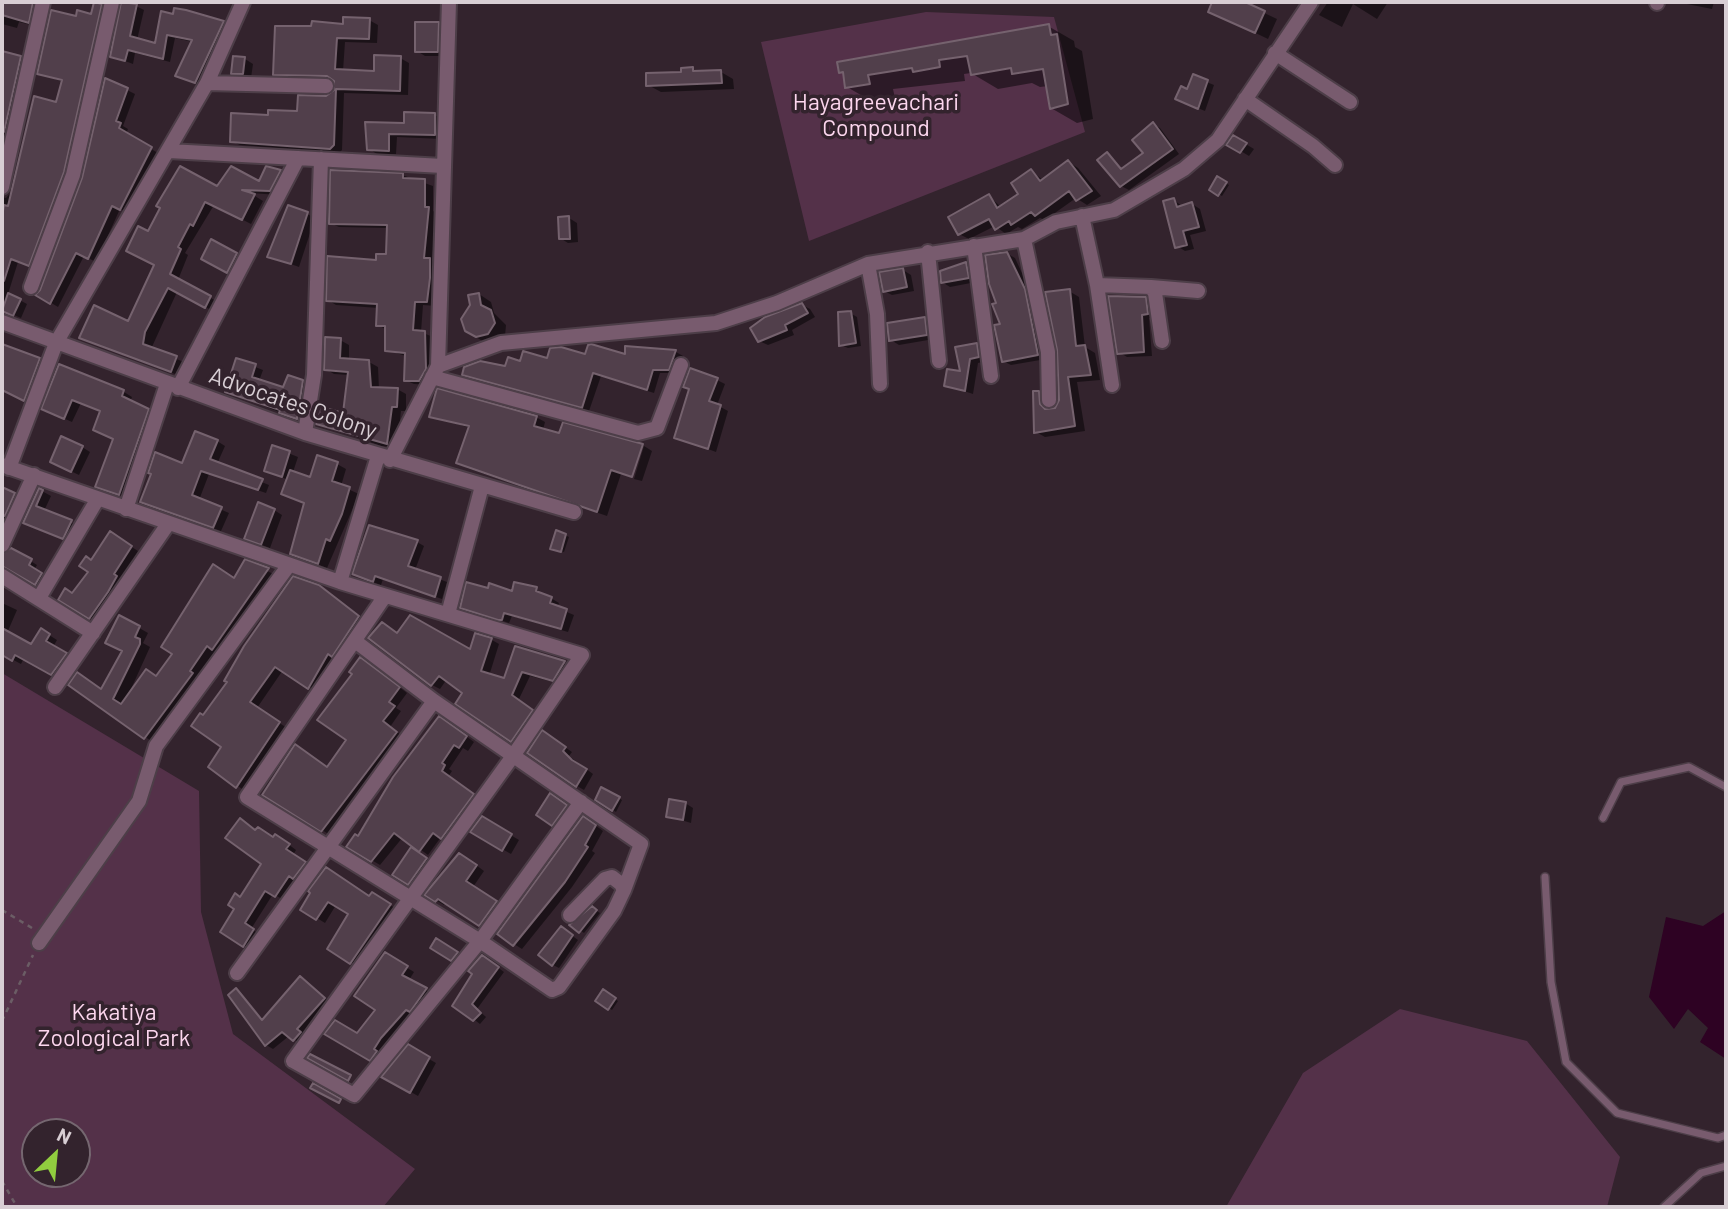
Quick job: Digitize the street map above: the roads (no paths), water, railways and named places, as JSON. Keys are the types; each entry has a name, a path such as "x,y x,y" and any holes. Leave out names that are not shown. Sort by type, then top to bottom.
{"street":[{"path":"2,187 43,2"},
{"path":"31,287 73,175 112,2"},
{"path":"243,2 207,83 56,343 5,466 340,582 582,655 513,756 293,1061 354,1095 480,941 581,802"},
{"path":"340,582 384,458 435,372 449,2"},
{"path":"435,372 500,342 716,323 778,303 868,264 928,252 1024,239 1056,222 1114,210 1184,169 1218,140 1311,2"},
{"path":"1275,53 1350,102"},
{"path":"207,83 326,86"},
{"path":"1245,99 1313,146 1335,165"},
{"path":"169,151 443,166"},
{"path":"126,509 173,386 298,158"},
{"path":"305,433 314,375 321,159"},
{"path":"1082,216 1097,285 1112,385"},
{"path":"1024,239 1048,352 1049,400"},
{"path":"974,246 992,376"},
{"path":"928,252 939,360"},
{"path":"868,264 877,314 880,384"},
{"path":"1097,285 1198,291"},
{"path":"1151,287 1155,293 1162,341"},
{"name":"Advocates Colony","path":"2,322 305,433 574,512"},
{"path":"435,372 638,432 657,428 681,365"},
{"path":"2,545 34,475"},
{"path":"448,614 482,486"},
{"path":"39,598 97,500"},
{"path":"55,687 168,524"},
{"path":"39,943 139,801 156,746 289,565"},
{"path":"2,576 93,633"},
{"path":"355,641 434,701 641,844 614,911 556,990 247,797 385,596"},
{"path":"237,973 434,701"},
{"path":"570,915 605,879 612,877 624,890"}],"lane":[{"path":"1603,818 1621,782 1689,767 1726,787"},
{"path":"1545,877 1551,982 1566,1062 1617,1113 1718,1138 1726,1135"},
{"path":"1664,1207 1701,1173 1726,1166"}],"park label":[{"name":"Hayagreevachari Compound","path":"876,115"},
{"name":"Kakatiya Zoological Park","path":"114,1025"}]}
